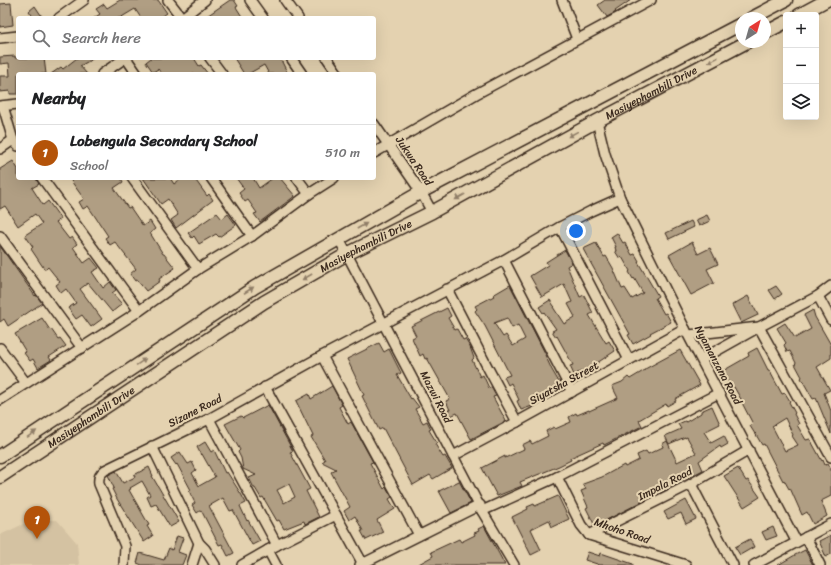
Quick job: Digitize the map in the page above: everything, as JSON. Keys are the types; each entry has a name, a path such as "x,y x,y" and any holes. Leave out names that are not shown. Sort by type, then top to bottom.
{"main road":[{"path":"763,12 786,0"},
{"path":"805,12 827,0"},
{"path":"771,30 783,24"},
{"name":"Masiyephambili Drive","path":"0,456 254,287 421,192 735,27"},
{"name":"Masiyephambili Drive","path":"0,477 264,302 347,254 432,212 597,121 736,48"}],"street":[{"path":"62,16 84,0"},
{"path":"168,0 180,16"},
{"path":"185,16 205,0"},
{"path":"250,0 261,16"},
{"path":"285,0 297,16"},
{"path":"562,0 577,39"},
{"path":"376,152 476,94 651,0"},
{"path":"0,38 16,36"},
{"path":"105,72 122,60"},
{"path":"126,60 136,72"},
{"path":"212,60 220,72"},
{"path":"292,60 301,72"},
{"path":"328,60 337,72"},
{"path":"0,149 16,143 2,106 16,104"},
{"name":"Nyamanzana Road","path":"597,121 605,154 620,198 687,332 796,541"},
{"name":"Jukwa Road","path":"376,127 421,192 432,212"},
{"path":"43,180 139,311"},
{"path":"133,180 198,269"},
{"path":"212,180 252,236"},
{"path":"298,180 309,194"},
{"path":"0,400 139,311 198,269 252,236 309,194 331,180"},
{"name":"Sizane Road","path":"124,565 125,546 99,484 98,478 105,470 209,419 322,356 504,260 560,227 620,198"},
{"path":"560,227 629,360"},
{"path":"0,236 82,348"},
{"name":"Mazwi Road","path":"339,239 453,456 513,565"},
{"path":"504,260 572,392"},
{"path":"702,359 818,296 831,286"},
{"path":"447,289 517,422"},
{"path":"818,296 831,320"},
{"path":"687,332 759,327"},
{"path":"759,327 831,458"},
{"name":"Siyatsha Street","path":"453,456 629,360 687,332"},
{"path":"0,348 26,383"},
{"path":"322,356 419,535"},
{"path":"265,387 336,515 361,564 419,535 557,477 719,393"},
{"path":"209,419 278,544"},
{"path":"152,446 199,543 205,549 215,565"},
{"name":"Impala Road","path":"589,535 691,484 749,450"},
{"name":"Mhoho Road","path":"557,477 581,525 589,535 686,565"},
{"path":"691,484 733,565"},
{"path":"242,565 278,544 336,515"},
{"path":"754,565 796,541 831,524"},
{"path":"806,537 820,565"},
{"path":"192,565 199,543"},
{"path":"268,550 276,565"}],"shaded area":[{"path":"32,520 57,520 77,543 79,565 0,565 0,535"}],"building":[{"path":"120,0 158,0 167,13 163,16 140,16 135,9 123,16 97,16 100,14 96,9 104,4 107,8"},
{"path":"230,0 234,0 238,6 236,7 242,16 207,16"},
{"path":"605,0 631,0 607,17 598,5"},
{"path":"11,3 13,25 0,27 0,4"},
{"path":"35,6 42,16 33,16 29,11"},
{"path":"15,56 16,60 44,60 46,72 16,72 16,94 10,94 10,91 0,92 0,76 10,76 9,63 0,64 0,57"},
{"path":"74,60 90,60 80,66 85,72 54,72 61,67 63,69"},
{"path":"148,60 195,60 199,66 201,65 206,72 160,72 158,69 153,72 146,62"},
{"path":"235,60 281,60 287,72 268,72 264,65 252,72 243,72"},
{"path":"13,161 16,166 16,180 37,180 39,184 32,188 43,205 48,201 61,219 56,222 69,239 72,237 77,244 73,247 84,263 91,258 99,268 92,272 103,288 110,282 116,290 112,293 122,304 112,312 88,283 80,289 102,319 91,327 82,315 76,319 68,308 76,303 66,289 61,293 56,285 60,282 48,267 45,270 31,249 33,247 25,235 42,224 35,214 18,226 5,206 0,209 0,169"},
{"path":"70,180 122,180 123,182 114,188 143,226 150,221 155,229 150,233 163,254 175,268 159,279 160,281 146,291 130,274 136,269 115,242 110,245 105,238 108,236 88,206 83,209 79,202 84,199"},
{"path":"144,180 171,180 174,184 179,180 195,180 207,196 209,194 213,200 176,228 171,220 178,215 168,199 161,204"},
{"path":"237,180 254,180 259,188 270,180 282,180 295,196 260,222 254,214 257,213 248,200 245,202 239,193 244,189"},
{"path":"217,213 222,219 228,214 236,225 219,237 216,234 199,244 194,236 192,238 188,233"},
{"path":"707,215 710,221 699,226 696,220"},
{"path":"691,221 694,227 669,239 666,233"},
{"path":"617,233 623,243 625,242 632,255 635,254 639,261 638,262 658,296 655,298 664,314 666,313 671,322 633,344 628,335 630,334 583,249 596,243 604,257 606,256 613,268 622,289 625,288 632,299 643,293 634,278 633,279 622,257 620,259 615,251 616,247 611,237"},
{"path":"692,242 698,254 710,248 718,264 707,269 714,283 691,295 669,255"},
{"path":"0,246 35,296 36,295 42,303 8,326 4,319 0,322"},
{"path":"565,250 572,263 567,266 580,297 584,295 593,313 589,315 606,343 609,341 615,351 594,365 574,375 570,366 573,365 557,336 556,337 552,331 556,329 539,307 550,300 564,324 575,317 568,304 572,302 564,284 542,297 530,276 548,265 546,262"},
{"path":"510,285 563,389 535,405 521,410 517,401 519,400 511,383 508,385 504,377 510,375 485,326 475,311 477,309 475,306 494,296 493,295","holes":["507,318 512,328 518,325 525,339 513,346 506,335 503,337 494,323"]},
{"path":"776,286 782,294 775,299 769,290"},
{"path":"748,296 758,315 741,323 732,305"},
{"path":"447,308 451,316 448,318 455,330 457,329 463,340 465,339 470,347 474,358 472,360 480,377 483,375 489,388 491,387 496,396 493,397 506,421 471,439 457,413 451,416 446,401 450,399 427,358 425,359 423,354 420,356 412,338 416,336 411,326"},
{"path":"813,310 815,317 831,345 831,358 817,367 830,390 824,393 831,411 831,434 816,398 813,399 801,378 802,377 795,364 796,363 790,351 787,352 784,345 786,343 777,328 785,323 795,338 811,329 804,315"},
{"path":"42,318 50,330 51,329 58,339 60,338 66,346 49,357 51,360 38,368 33,359 30,361 24,353 26,352 15,334"},
{"path":"379,343 384,352 389,349 401,373 397,375 411,399 412,398 419,407 415,409 423,423 427,421 431,429 429,430 437,443 435,444 443,457 445,456 452,468 433,479 430,475 413,485 383,428 379,430 362,396 364,395 347,359"},
{"path":"757,348 782,394 785,393 790,401 789,402 799,424 797,425 806,440 810,439 822,461 823,460 825,465 828,464 831,470 831,496 821,501 827,516 813,524 807,512 802,515 790,488 789,489 784,480 783,481 764,444 762,445 750,426 753,424 742,401 734,387 732,388 721,372 749,356 748,353","holes":["785,418 793,435 792,436 798,445 785,451 772,426"]},
{"path":"680,350 700,385 675,399 676,401 667,406 666,404 639,420 642,426 604,445 603,443 570,458 571,460 559,466 520,482 522,486 497,496 482,468 505,456 505,458 524,449 522,445 530,441 532,444 548,436 546,431 571,422 569,417 576,413 577,415 589,411 618,398 612,386 622,382 628,377 630,379"},
{"path":"332,386 342,405 339,407 348,424 351,422 373,462 370,463 384,489 386,487 392,497 389,499 395,509 377,520 383,532 366,540 355,516 349,520 344,511 350,507 331,472 336,469 322,462 325,460 311,437 313,436 296,401 309,394 311,399"},
{"path":"268,405 293,451 290,452 310,489 306,491 319,517 305,524 304,521 284,529 279,520 277,521 263,497 261,498 249,478 256,475 243,469 238,452 240,450 225,424 241,416 243,418","holes":["289,484 295,497 284,503 277,490"]},
{"path":"712,406 720,424 704,432 711,443 724,436 728,444 721,448 720,446 699,461 703,470 595,526 586,508 588,507 581,491 586,489 583,484 602,477 624,465 625,467 639,460 637,455 646,451 648,454 663,447 662,444 667,441 677,462 696,453 687,437 669,444 665,436 681,429 678,424 685,421 686,422 701,413 701,411"},
{"path":"205,442 211,452 214,450 225,473 227,472 246,503 240,506 247,521 248,520 260,541 252,545 233,510 230,511 223,498 209,506 234,553 228,556 222,544 219,545 201,510 197,513 192,505 195,503 189,491 191,490 177,464 176,465 171,458 180,452 188,464 192,462 196,470 192,473 199,486 215,477 197,447"},
{"path":"149,467 152,476 179,522 170,527 156,504 151,506 147,497 150,495 142,481 129,490 149,525 147,526 153,536 144,542 117,499 108,475 116,471 123,483"},
{"path":"738,468 746,481 748,480 760,497 744,507 724,476"},
{"path":"459,481 471,503 451,513 439,491"},
{"path":"558,496 569,519 552,527 549,520 531,529 541,550 531,555 512,517 528,509 527,507 534,504 535,506"},
{"path":"686,500 696,519 686,524 681,513 668,519 664,512"},
{"path":"484,526 505,565 417,565 433,556 431,552 459,539 461,542 475,535 474,533 479,531 478,529"},
{"path":"773,527 777,536 766,540 762,532"},
{"path":"831,535 831,554 826,557 819,541"},
{"path":"177,536 183,538 178,552 186,555 182,565 142,565 137,563 140,553 164,560 169,548 172,550"},
{"path":"750,539 754,547 740,555 735,547"},
{"path":"805,550 813,565 778,565 795,555"},
{"path":"588,552 600,556 601,553 633,565 600,565 585,560"}],"place":[{"name":"Lobengula Secondary School","path":"37,539"}]}
